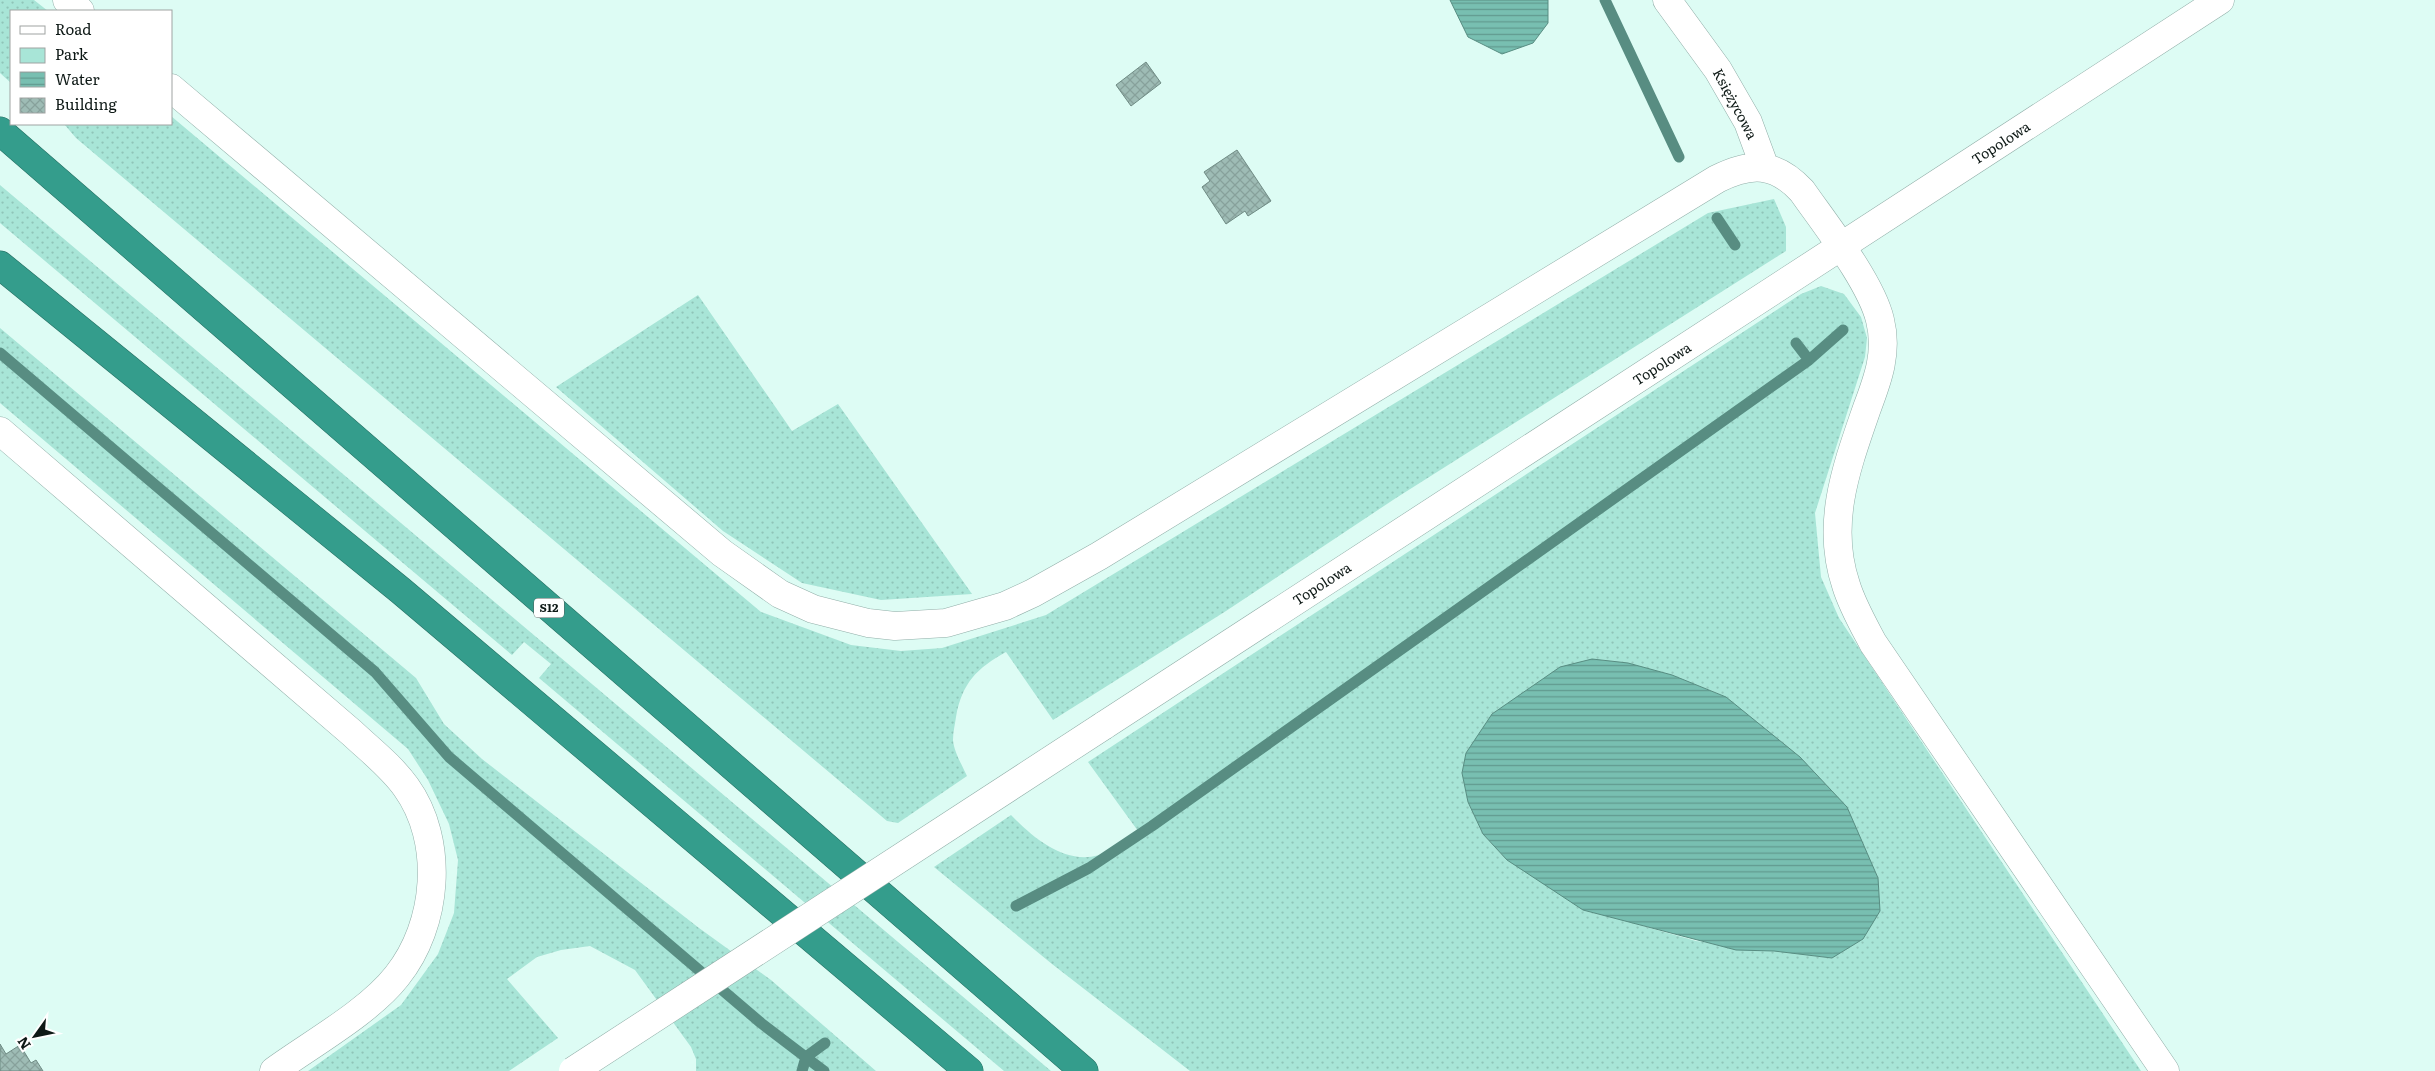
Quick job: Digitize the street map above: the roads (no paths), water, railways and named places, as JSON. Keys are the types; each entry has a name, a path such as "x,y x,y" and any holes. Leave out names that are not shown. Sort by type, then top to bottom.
{"highway":[{"name":"S12","path":"0,130 1084,1071"},
{"path":"0,265 400,590 969,1071"}],"street":[{"path":"67,0 79,10"},
{"name":"Księżycowa","path":"1667,0 1723,79 1748,122 1766,168"},
{"name":"Topolowa","path":"574,1071 2220,0"},
{"path":"172,89 722,554 780,594 813,609 868,623 895,626 946,623 1005,606 1033,593 1163,518 1717,178 1735,170 1766,168 1778,171 1791,179 1871,294 1880,319 1884,338 1882,368 1843,481 1836,515 1836,540 1846,585 1873,643 2165,1071"},
{"path":"0,431 352,733 395,773 416,805 429,848 432,869 431,894 420,938 409,959 397,976 380,994 274,1071"}],"water":[{"path":"1450,0 1548,0 1548,23 1533,43 1502,54 1468,37"},
{"path":"1592,659 1628,663 1672,675 1726,697 1800,757 1847,807 1878,878 1880,911 1863,939 1832,958 1774,951 1736,950 1583,910 1507,860 1483,834 1468,802 1462,773 1466,753 1492,714 1560,667"}],"waterway":[{"path":"1605,0 1679,157"},
{"path":"1717,218 1735,245"},
{"path":"1016,906 1089,868 1152,826 1809,360 1843,330"},
{"path":"1796,343 1809,360"},
{"path":"0,353 375,672 449,757 761,1023 824,1071"},
{"path":"802,1071 806,1057 825,1043"}]}
